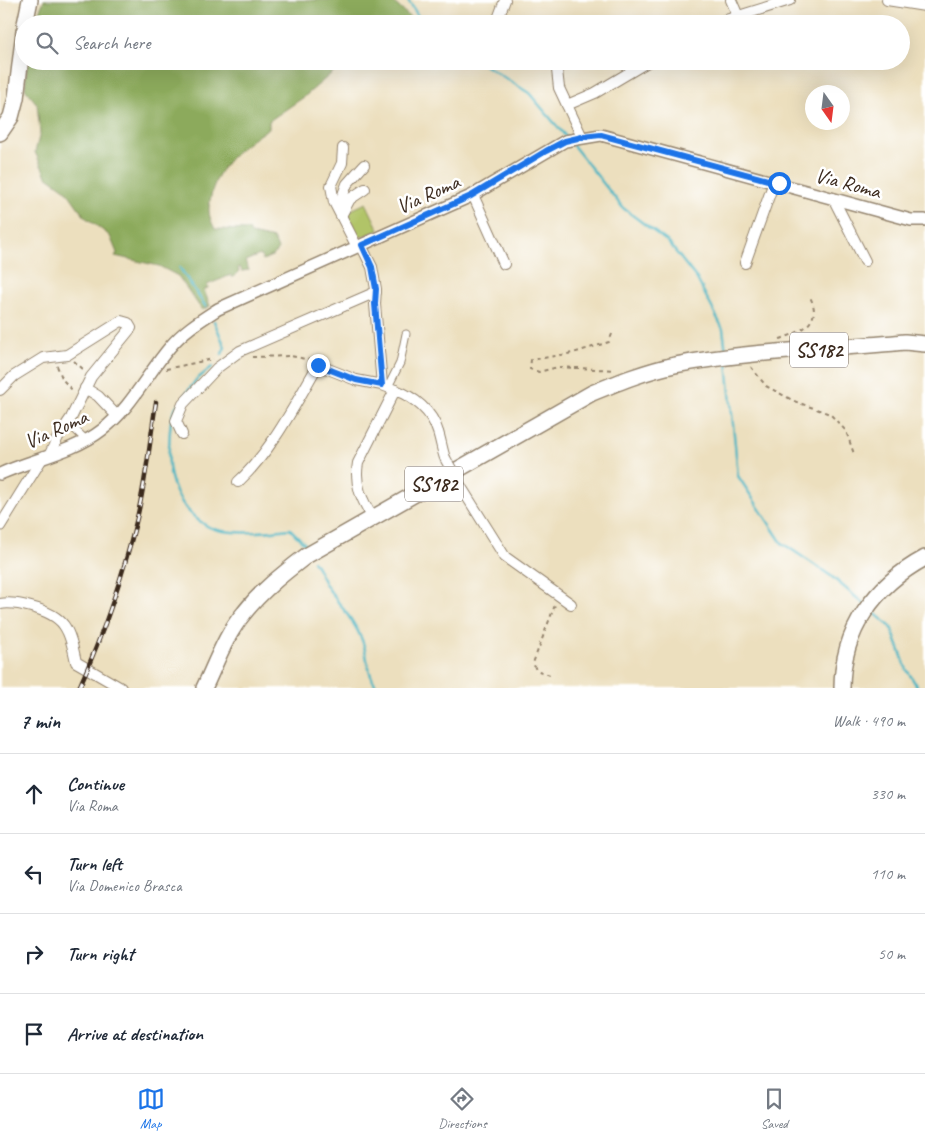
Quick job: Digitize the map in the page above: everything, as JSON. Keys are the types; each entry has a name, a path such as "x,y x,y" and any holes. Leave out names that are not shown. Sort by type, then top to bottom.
{"main road":[{"path":"27,15 30,0"},
{"path":"0,133 11,117 16,98 19,70"},
{"name":"SS182","path":"204,688 223,646 242,614 272,582 306,556 592,394 628,378 675,365 748,356 905,342 925,344"},
{"path":"842,688 846,648 854,630 874,598 900,573 925,558"}],"street":[{"path":"499,15 505,0"},
{"path":"731,0 738,15"},
{"path":"741,15 790,0"},
{"path":"887,0 925,6"},
{"path":"557,70 558,88 567,105 574,139"},
{"path":"567,105 594,93 634,70"},
{"name":"Via Roma","path":"0,474 86,440 101,431 117,416 170,345 193,325 218,309 474,194 574,139 601,135 911,220 925,220"},
{"path":"344,148 342,163 331,186 340,211 372,267 376,292 375,304 388,387"},
{"path":"340,211 347,184 364,165"},
{"path":"745,263 774,182"},
{"path":"340,211 350,199 365,189"},
{"path":"474,194 504,264"},
{"path":"833,198 865,261"},
{"path":"182,434 176,421 183,404 217,368 240,351 376,292"},
{"path":"0,390 14,376 43,358 67,355 121,321 128,323 130,328 91,377 68,422 0,526"},
{"path":"373,518 358,491 356,471 388,387 400,363 406,334"},
{"path":"905,342 925,336"},
{"path":"238,482 256,465 272,444 318,365 356,380 388,387 412,398 426,410 438,431 445,458 460,486 505,557 571,604"},
{"path":"85,388 98,396 117,416"},
{"path":"68,422 86,440"},
{"path":"0,604 15,603 47,611 62,621 68,632 76,662 122,688"}],"path":[{"path":"772,340 802,330 813,321 815,311 810,297"},
{"path":"612,334 608,342 593,348 531,360 530,369 533,372 558,368 614,370 626,372 628,378"},
{"path":"67,355 91,377"},
{"path":"54,356 63,380 76,393 75,410"},
{"path":"748,356 752,370 766,386 794,400 830,414 846,431 854,454"},
{"path":"162,370 177,367"},
{"path":"550,675 536,670 533,663 559,596"}],"green space":[{"path":"44,0 391,0 408,15 38,15"},
{"path":"26,70 336,70 304,97 269,121 269,128 234,155 221,171 212,192 209,207 209,215 215,229 249,230 251,234 274,239 278,249 274,255 263,260 260,255 245,261 249,270 242,271 240,267 238,268 239,272 232,278 231,275 207,285 208,288 204,290 210,306 202,310 178,276 159,266 115,256 117,253 110,236 85,217 66,190 46,176 35,152 40,133 37,104 25,89"},
{"path":"366,203 379,230 361,237 352,225 349,211"}],"waterway":[{"path":"408,0 417,15"},
{"path":"492,70 529,93 567,138"},
{"path":"572,144 623,208 668,242 697,279 723,329 726,352"},
{"path":"180,268 206,307"},
{"path":"214,321 225,347 222,354"},
{"path":"727,362 738,476 782,543 831,576 864,604"},
{"path":"185,395 196,380 212,367"},
{"path":"178,404 170,425 170,471 176,493 189,511 207,526 224,531 259,532 290,529 307,546"},
{"path":"313,561 326,585 359,632 372,678 378,688"},
{"path":"872,611 891,627 907,670 918,688"}],"railway":[{"path":"79,688 112,604 137,518 156,402"}],"route":[{"path":"318,365 356,380 382,385 375,304 376,289 372,267 362,245 471,196 565,141 601,135 779,183"}]}
